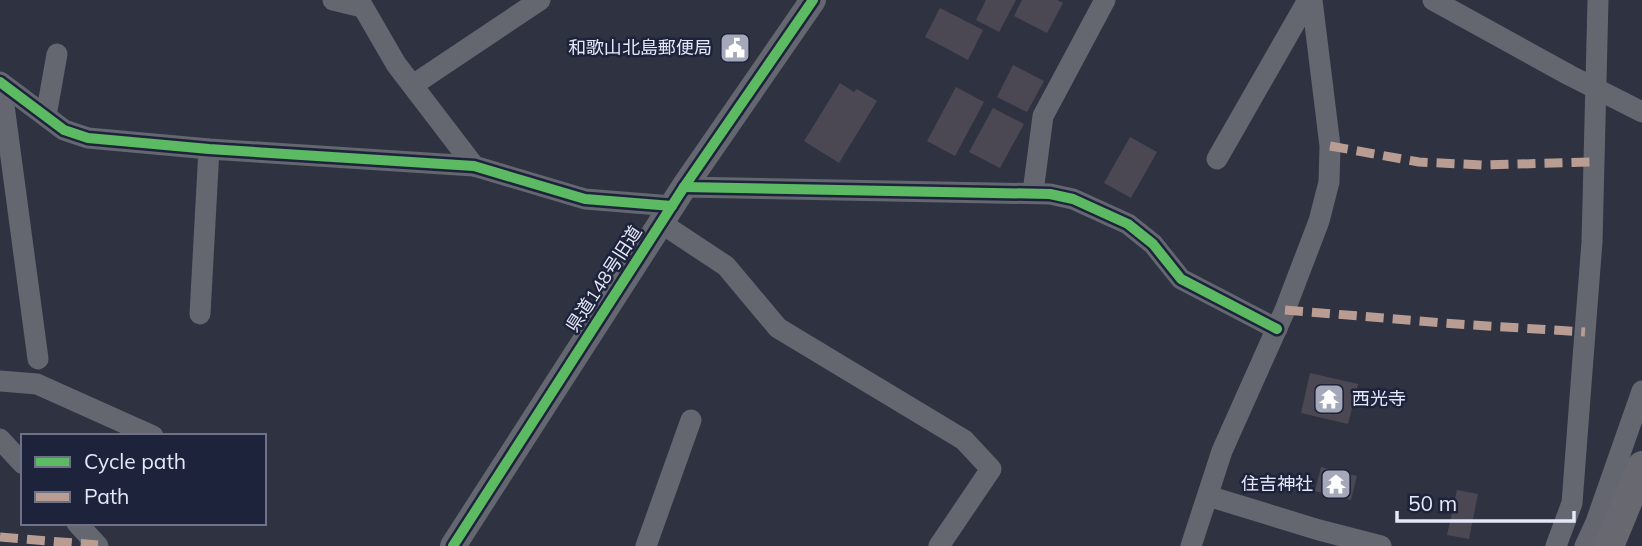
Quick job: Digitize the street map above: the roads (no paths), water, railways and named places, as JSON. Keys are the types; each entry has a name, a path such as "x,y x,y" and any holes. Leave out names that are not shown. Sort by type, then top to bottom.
{"main road":[{"path":"1609,546 1642,466"}],"street":[{"path":"333,0 361,3 396,64 474,166"},
{"path":"413,85 540,0"},
{"name":"県道148号旧道","path":"453,546 673,206 813,0"},
{"path":"1033,192 1043,116 1105,0"},
{"path":"1217,159 1310,0"},
{"path":"1191,546 1222,451 1277,329 1319,221 1329,182 1330,146 1310,0"},
{"path":"1556,546 1572,503 1592,242 1598,0"},
{"path":"1436,1 1642,112"},
{"path":"46,116 57,54"},
{"path":"0,82 64,130 88,138 209,149 474,166 585,199 673,206 1033,192 1073,200 1128,224 1153,244 1181,279 1277,329"},
{"path":"0,82 38,359"},
{"path":"200,314 209,149"},
{"path":"673,206 778,328 964,440 991,469 939,546"},
{"path":"0,381 37,384 149,434"},
{"path":"1585,546 1642,391"},
{"path":"646,546 691,420"},
{"path":"0,439 21,462"},
{"path":"1208,496 1381,546"},
{"path":"79,525 98,546"}],"place":[{"name":"和歌山北島郵便局","path":"735,48"},
{"name":"西光寺","path":"1329,399"},
{"name":"住吉神社","path":"1336,484"}]}
